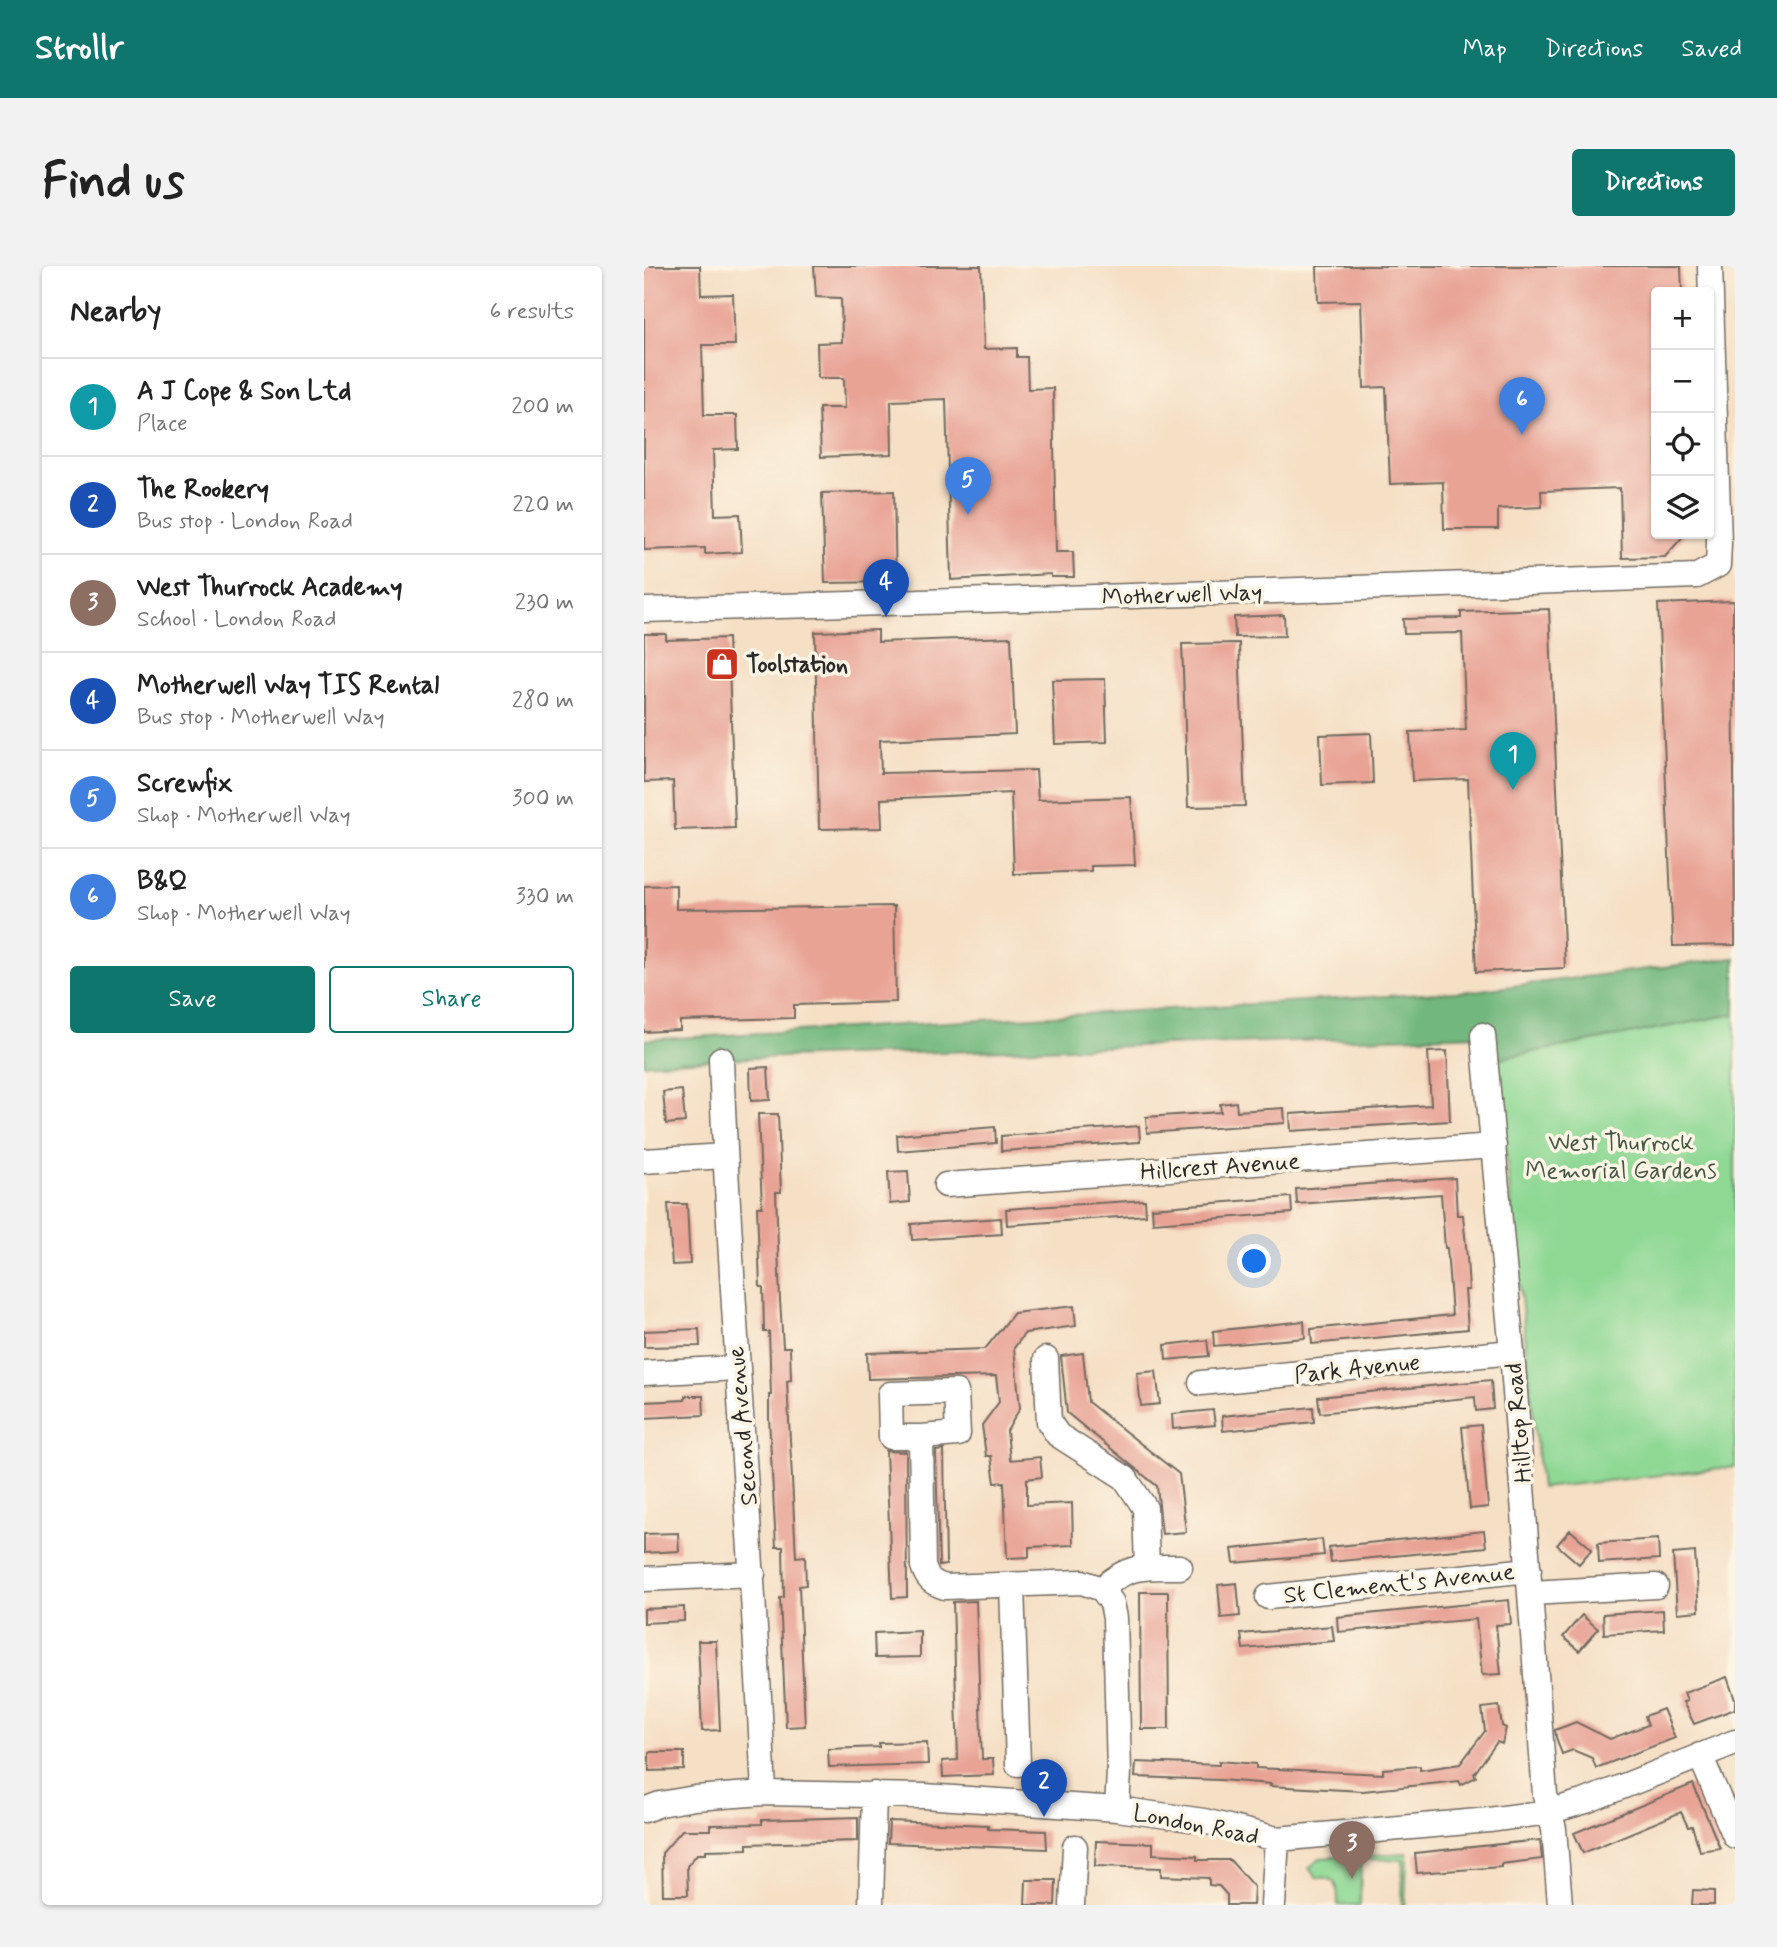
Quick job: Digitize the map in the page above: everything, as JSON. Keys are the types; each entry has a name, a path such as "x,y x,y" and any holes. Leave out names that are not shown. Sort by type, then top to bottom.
{"street":[{"name":"Motherwell Way","path":"644,610 1697,576 1718,565 1719,543 1710,266"},
{"name":"Hilltop Road","path":"1483,1035 1512,1352 1545,1795 1554,1829 1560,1904"},
{"name":"Second Avenue","path":"721,1059 724,1156 753,1574 764,1793"},
{"name":"Hillcrest Avenue","path":"946,1185 1494,1146"},
{"path":"644,1161 724,1156"},
{"name":"Park Avenue","path":"1201,1383 1512,1352"},
{"path":"1045,1359 1049,1422 1058,1435 1125,1478 1145,1508 1147,1567"},
{"path":"644,1373 737,1368"},
{"path":"921,1437 923,1566 926,1577 945,1587 1082,1582 1102,1589 1112,1603 1115,1618 1119,1772 1117,1809"},
{"path":"1102,1589 1121,1573 1147,1567 1180,1567"},
{"path":"644,1579 753,1574"},
{"name":"St Clement's Avenue","path":"1268,1597 1530,1581 1656,1586"},
{"path":"1012,1586 1018,1764"},
{"name":"London Road","path":"644,1810 679,1800 764,1793 874,1794 1009,1800 1117,1809 1204,1821 1277,1839 1489,1820 1548,1812 1586,1801 1735,1742"},
{"path":"1700,1755 1735,1836"},
{"path":"871,1905 874,1794"},
{"path":"1273,1905 1277,1839"},
{"path":"1072,1905 1075,1847"}],"green space":[{"path":"1735,958 1735,1014 1496,1059 1483,1035 721,1059 644,1064 644,1040 1473,991"},
{"name":"West Thurrock Memorial Gardens","path":"1735,1014 1735,1467 1541,1488 1496,1059"},
{"path":"1407,1853 1405,1905 1402,1905 1403,1860 1361,1859 1360,1905 1338,1905 1336,1884 1324,1877 1316,1877 1309,1868 1320,1858"}],"building":[{"path":"644,266 700,266 701,295 733,294 735,345 702,345 704,415 737,415 738,449 713,450 715,515 740,514 742,552 705,554 705,548 644,550"},
{"path":"814,266 981,266 984,349 1017,348 1017,357 1027,357 1028,389 1053,388 1056,552 1073,552 1074,577 1051,577 1051,574 951,580 946,399 891,401 892,454 821,457 819,408 845,408 844,378 818,378 817,343 842,342 841,298 816,297"},
{"path":"1317,266 1681,266 1682,287 1651,287 1651,539 1681,539 1665,557 1622,558 1620,488 1541,491 1542,507 1498,509 1498,529 1444,529 1443,482 1390,484 1386,387 1364,388 1361,301 1318,302"},
{"path":"894,491 896,582 825,583 822,493"},
{"path":"1733,601 1735,945 1673,946 1658,604"},
{"path":"1549,609 1565,968 1476,972 1468,779 1412,781 1410,732 1466,730 1462,633 1404,634 1403,619 1461,618 1461,612"},
{"path":"1284,615 1285,636 1235,637 1234,617"},
{"path":"878,630 878,642 1011,637 1015,734 880,740 881,773 1036,770 1038,800 1131,797 1135,865 1091,866 1091,871 1014,874 1011,793 881,799 882,828 819,829 815,632"},
{"path":"644,634 666,634 666,640 728,638 735,828 675,830 673,781 644,782"},
{"path":"1239,643 1245,806 1188,807 1182,644"},
{"path":"1105,679 1107,742 1055,744 1052,680"},
{"path":"1371,733 1373,783 1322,785 1320,735"},
{"path":"676,885 676,909 894,906 896,1002 794,1005 794,1018 680,1021 680,1030 644,1032 644,886"},
{"path":"1447,1051 1450,1121 1291,1131 1290,1114 1431,1105 1428,1052"},
{"path":"768,1067 770,1100 751,1101 750,1068"},
{"path":"682,1090 685,1122 666,1124 663,1092"},
{"path":"1236,1102 1237,1111 1284,1108 1285,1123 1147,1133 1146,1117 1221,1112 1220,1104"},
{"path":"758,1114 778,1114 781,1192 776,1192 780,1300 783,1347 790,1347 791,1380 787,1381 796,1557 805,1556 806,1585 799,1586 805,1726 786,1727 780,1598 784,1597 783,1547 776,1547 769,1418 769,1332 764,1332 763,1287 760,1287 757,1207 762,1207"},
{"path":"1139,1126 1140,1142 1001,1151 1001,1136"},
{"path":"995,1127 996,1143 898,1151 897,1135"},
{"path":"908,1171 910,1202 890,1204 888,1172"},
{"path":"1455,1178 1457,1215 1463,1215 1467,1257 1469,1290 1465,1290 1468,1329 1312,1344 1311,1329 1452,1315 1447,1248 1441,1194 1297,1204 1296,1189"},
{"path":"1291,1197 1292,1213 1153,1223 1152,1208"},
{"path":"1145,1200 1146,1215 1007,1225 1006,1209"},
{"path":"668,1204 687,1204 690,1264 672,1265"},
{"path":"1001,1218 1002,1234 912,1240 911,1224"},
{"path":"1074,1306 1076,1326 1025,1333 1014,1348 1020,1408 1007,1431 1010,1460 1040,1457 1042,1477 1027,1479 1027,1505 1072,1503 1073,1545 1029,1547 1029,1557 1007,1558 1004,1482 995,1483 991,1456 986,1456 982,1425 999,1402 996,1376 868,1379 867,1353 985,1349 1014,1313"},
{"path":"1304,1321 1305,1338 1214,1346 1213,1331"},
{"path":"699,1329 700,1346 644,1347 644,1331"},
{"path":"1207,1340 1209,1356 1166,1360 1165,1345"},
{"path":"1083,1353 1088,1402 1179,1474 1186,1532 1162,1534 1157,1486 1067,1413 1061,1356"},
{"path":"1156,1371 1160,1404 1141,1406 1137,1373"},
{"path":"1491,1380 1493,1409 1476,1411 1475,1397 1320,1413 1318,1397"},
{"path":"685,1396 703,1396 704,1415 644,1418 644,1402 685,1400"},
{"path":"1313,1407 1314,1422 1223,1431 1222,1416"},
{"path":"1213,1410 1215,1425 1173,1429 1172,1414"},
{"path":"1481,1425 1488,1507 1470,1509 1462,1427"},
{"path":"944,1450 946,1565 939,1566 936,1451"},
{"path":"886,1451 906,1452 907,1597 892,1598"},
{"path":"1570,1530 1592,1549 1579,1564 1557,1545"},
{"path":"1484,1531 1486,1547 1331,1562 1329,1547"},
{"path":"678,1533 679,1551 644,1553 644,1534"},
{"path":"1322,1539 1324,1555 1234,1563 1232,1549"},
{"path":"1658,1539 1659,1559 1599,1563 1598,1543"},
{"path":"1695,1552 1699,1611 1677,1613 1673,1554"},
{"path":"1237,1583 1240,1616 1221,1618 1218,1585"},
{"path":"1140,1592 1168,1592 1169,1729 1141,1729"},
{"path":"1509,1600 1511,1624 1496,1625 1501,1674 1482,1675 1476,1619 1338,1632 1337,1617"},
{"path":"976,1601 982,1759 993,1759 994,1775 943,1777 942,1761 958,1760 953,1602"},
{"path":"684,1607 684,1621 644,1623 644,1609"},
{"path":"1663,1610 1664,1630 1604,1634 1603,1614"},
{"path":"1582,1615 1598,1629 1579,1651 1563,1637"},
{"path":"1332,1626 1334,1641 1243,1649 1241,1634"},
{"path":"920,1631 920,1657 875,1658 874,1633"},
{"path":"698,1641 716,1641 720,1730 702,1731"},
{"path":"1727,1677 1735,1700 1735,1709 1694,1724 1683,1702 1687,1701 1684,1693"},
{"path":"1499,1706 1502,1726 1506,1728 1502,1744 1497,1742 1474,1774 1476,1777 1461,1785 1459,1781 1363,1791 1270,1786 1271,1784 1220,1780 1135,1777 1136,1762 1219,1765 1219,1761 1256,1764 1256,1768 1383,1774 1383,1769 1420,1766 1420,1770 1460,1764 1485,1731 1482,1708"},
{"path":"1663,1709 1675,1738 1596,1768 1592,1758 1573,1750 1562,1754 1556,1737 1555,1730 1576,1722 1610,1739 1648,1725 1645,1716"},
{"path":"927,1742 928,1764 829,1767 828,1749 879,1747 879,1743"},
{"path":"649,1752 684,1752 684,1770 649,1771"},
{"path":"1693,1784 1720,1848 1700,1851 1692,1826 1688,1827 1681,1812 1583,1853 1574,1833"},
{"path":"858,1817 858,1841 747,1844 747,1849 706,1850 706,1854 697,1854 687,1866 688,1895 663,1895 662,1853 682,1830 710,1830 710,1825 762,1824 762,1820"},
{"path":"889,1821 988,1825 988,1829 1046,1831 1047,1849 888,1843"},
{"path":"1540,1840 1542,1859 1501,1864 1501,1867 1417,1873 1415,1853"},
{"path":"1096,1841 1153,1843 1153,1854 1197,1856 1197,1860 1230,1860 1254,1887 1253,1905 1227,1905 1227,1895 1219,1886 1209,1885 1209,1878 1161,1876 1161,1868 1095,1866"},
{"path":"1026,1880 1056,1880 1055,1905 1025,1905"},
{"path":"1693,1890 1714,1891 1714,1905 1692,1905"}],"place":[{"name":"B&Q","path":"1522,435"},
{"name":"Screwfix","path":"968,515"},
{"name":"Motherwell Way TIS Rental","path":"886,617"},
{"name":"Toolstation","path":"722,664"},
{"name":"A J Cope & Son Ltd","path":"1513,790"},
{"name":"The Rookery","path":"1044,1817"},
{"name":"West Thurrock Academy","path":"1352,1879"}]}
